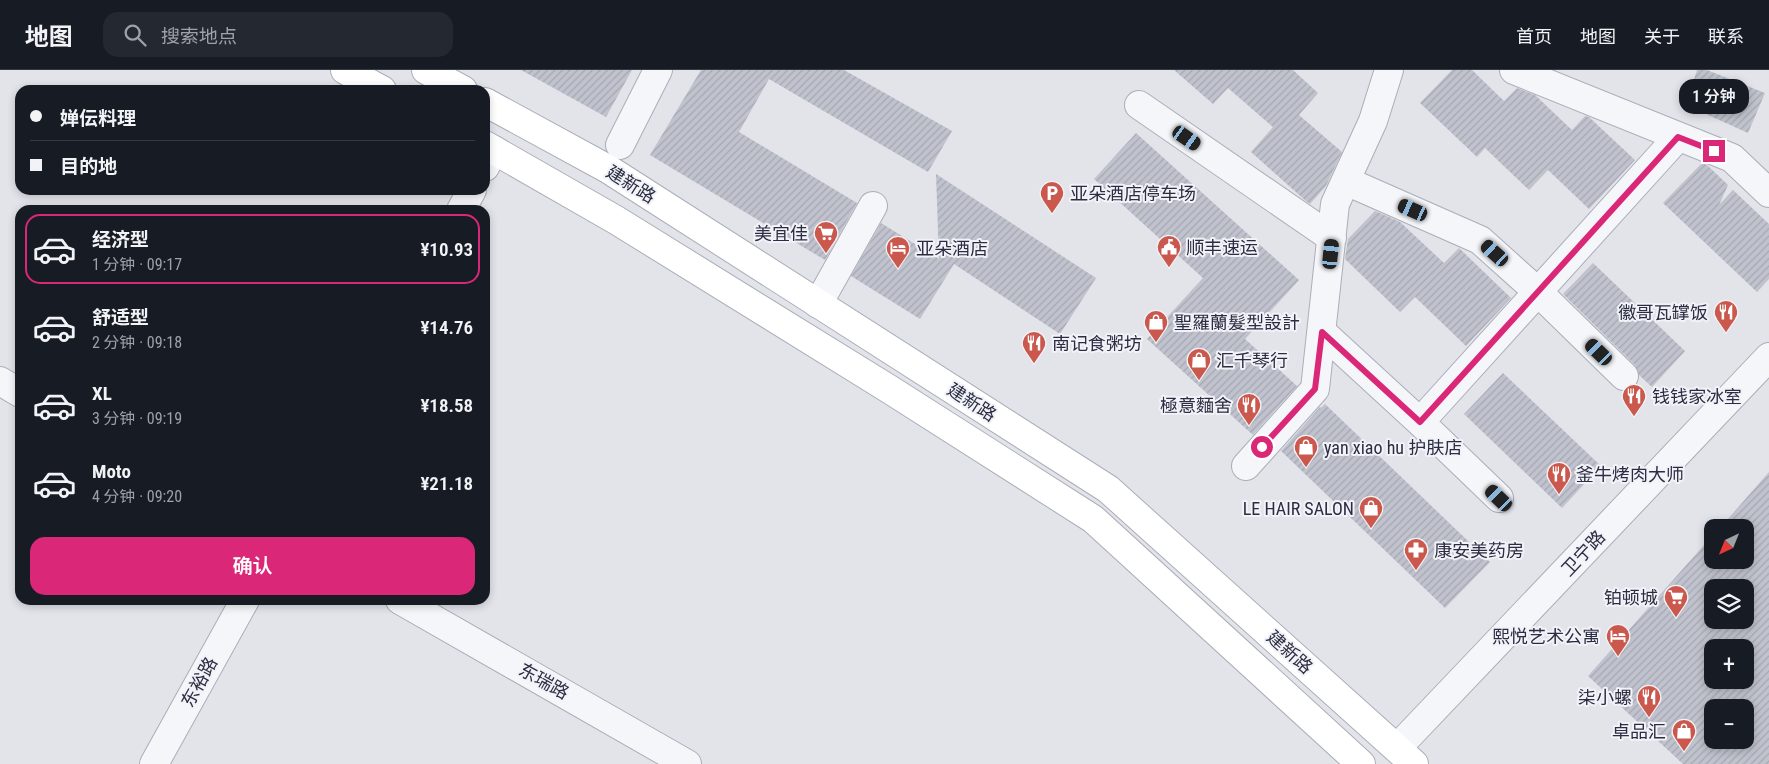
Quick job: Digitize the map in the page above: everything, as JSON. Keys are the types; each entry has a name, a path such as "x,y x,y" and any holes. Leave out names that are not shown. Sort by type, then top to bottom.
{"main road":[{"path":"345,70 373,85"},
{"path":"426,70 454,85"},
{"name":"建新路","path":"490,105 608,169 1108,489 1406,756"},
{"name":"建新路","path":"490,155 632,231 889,389 1093,519 1357,763"}],"street":[{"path":"620,145 658,70"},
{"path":"1514,70 1732,158 1769,193"},
{"path":"1246,466 1315,389 1335,204 1373,121 1382,72"},
{"path":"1139,105 1332,238"},
{"path":"1420,422 1678,137"},
{"path":"1346,180 1480,240 1538,292 1624,376"},
{"path":"818,304 874,206"},
{"path":"1322,332 1499,498"},
{"name":"卫宁路","path":"1406,756 1769,357"},
{"path":"0,381 15,390"},
{"name":"东裕路","path":"154,764 241,605"},
{"name":"东瑞路","path":"409,605 687,764"}],"building":[{"path":"521,70 632,70 606,117"},
{"path":"701,70 844,70 952,131 928,172 769,79 739,132 857,203 825,260 650,155"},
{"path":"1174,70 1293,70 1318,93 1299,115 1342,152 1326,186 1310,204 1306,201 1251,152 1273,127 1228,88 1213,104"},
{"path":"1452,70 1472,70 1504,101 1517,88 1535,95 1572,130 1585,116 1589,117 1635,160 1589,209 1548,170 1529,190 1485,148 1477,157 1420,103"},
{"path":"1697,70 1707,70 1765,93 1748,133 1686,105"},
{"path":"1136,133 1299,280 1245,339 1297,386 1253,435 1147,339 1203,278 1094,179"},
{"path":"1702,163 1707,165 1728,185 1719,205 1733,190 1769,224 1769,279 1757,292 1663,203"},
{"path":"936,174 1096,278 1060,334 954,264 920,319 851,276 881,223 939,259"},
{"path":"1375,211 1400,222 1444,263 1459,248 1511,298 1466,346 1415,297 1400,312 1345,259 1348,239"},
{"path":"1593,263 1685,351 1652,387 1639,375 1635,365 1563,294"},
{"path":"1503,373 1601,466 1562,508 1464,414"},
{"path":"1325,404 1490,562 1445,608 1281,451 1320,407"},
{"name":"铂顿城","path":"1769,472 1769,764 1683,764 1588,676 1704,545 1704,569 1754,569 1754,519 1728,519"}],"place":[{"name":"亚朵酒店停车场","path":"1052,214"},
{"name":"美宜佳","path":"826,254"},
{"name":"顺丰速运","path":"1169,268"},
{"name":"亚朵酒店","path":"898,269"},
{"name":"徽哥瓦罉饭","path":"1726,333"},
{"name":"聖羅蘭髮型設計","path":"1156,343"},
{"name":"南记食粥坊","path":"1034,364"},
{"name":"汇千琴行","path":"1199,381"},
{"name":"钱钱家冰室","path":"1634,417"},
{"name":"極意麵舍","path":"1249,426"},
{"name":"yan xiao hu 护肤店","path":"1306,468"},
{"name":"釜牛烤肉大师","path":"1559,495"},
{"name":"LE HAIR SALON","path":"1371,529"},
{"name":"康安美药房","path":"1416,571"},
{"name":"铂顿城","path":"1676,618"},
{"name":"熙悦艺术公寓","path":"1618,657"},
{"name":"柒小螺","path":"1649,718"},
{"name":"卓品汇","path":"1684,752"}],"route":[{"path":"1262,447 1315,389 1322,332 1420,422 1678,137 1714,151"}]}
